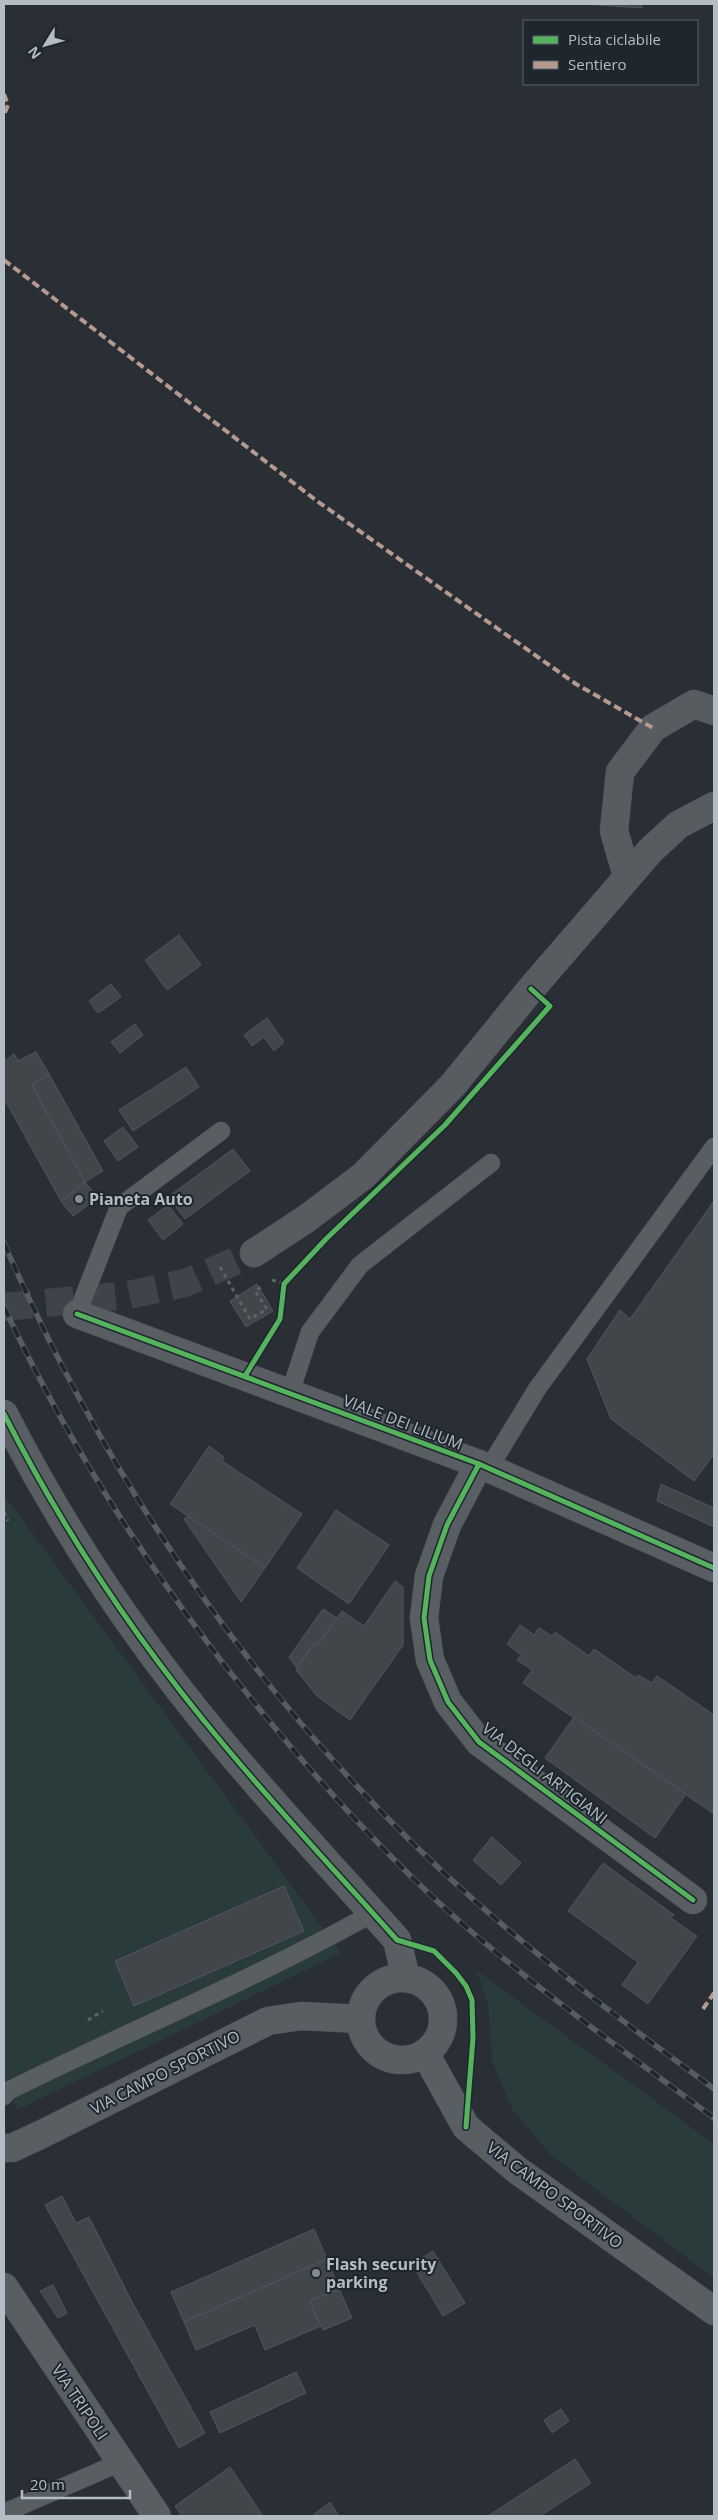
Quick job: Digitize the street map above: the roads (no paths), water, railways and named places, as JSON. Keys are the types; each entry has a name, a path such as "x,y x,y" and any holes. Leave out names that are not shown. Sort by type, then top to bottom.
{"main road":[{"path":"627,876 614,831 620,772 653,728 694,704 714,711"},
{"path":"254,1253 306,1219 363,1176 452,1086 627,876 678,825 714,806"}],"street":[{"name":"VIALE DEI LILIUM","path":"77,1314 484,1466 714,1568"},
{"path":"4,1414 58,1513 111,1595 222,1744 397,1940 406,1978"},
{"name":"VIA DEGLI ARTIGIANI","path":"484,1466 448,1525 429,1576 424,1618 430,1660 448,1702 479,1742 693,1900"},
{"path":"392,1978 406,1978 418,1981 429,1988 437,1997 442,2008 443,2021 441,2033 425,2053 414,2058 401,2060 389,2058 378,2052 369,2043 363,2032 361,2019 363,2006 369,1994 379,1984 392,1978"},
{"name":"VIA CAMPO SPORTIVO","path":"4,2148 12,2148 42,2134 268,2020 301,2016 361,2019"},
{"name":"VIA CAMPO SPORTIVO","path":"425,2053 466,2126 517,2170 714,2311"},
{"name":"VIA TRIPOLI","path":"4,2287 157,2516"}],"lane":[{"path":"77,1314 119,1207 221,1131"},
{"path":"484,1466 714,1147"},
{"path":"290,1393 310,1332 360,1264 491,1163"},
{"path":"4,2096 8,2091 86,2052 330,1938 373,1913"},
{"path":"4,2514 121,2462"}],"tunnel":[{"path":"4,1307 128,1295 185,1283 254,1253"}],"railway":[{"path":"4,1243 47,1335 94,1425 147,1513 203,1598 265,1680 331,1758 401,1832 475,1901 563,1974 714,2089"},
{"path":"4,1307 64,1424 132,1536 208,1644 311,1770 393,1858 458,1920 552,1997 714,2118"}],"place":[{"name":"Pianeta Auto","path":"79,1199"},
{"name":"Flash security parking","path":"316,2273"}]}
